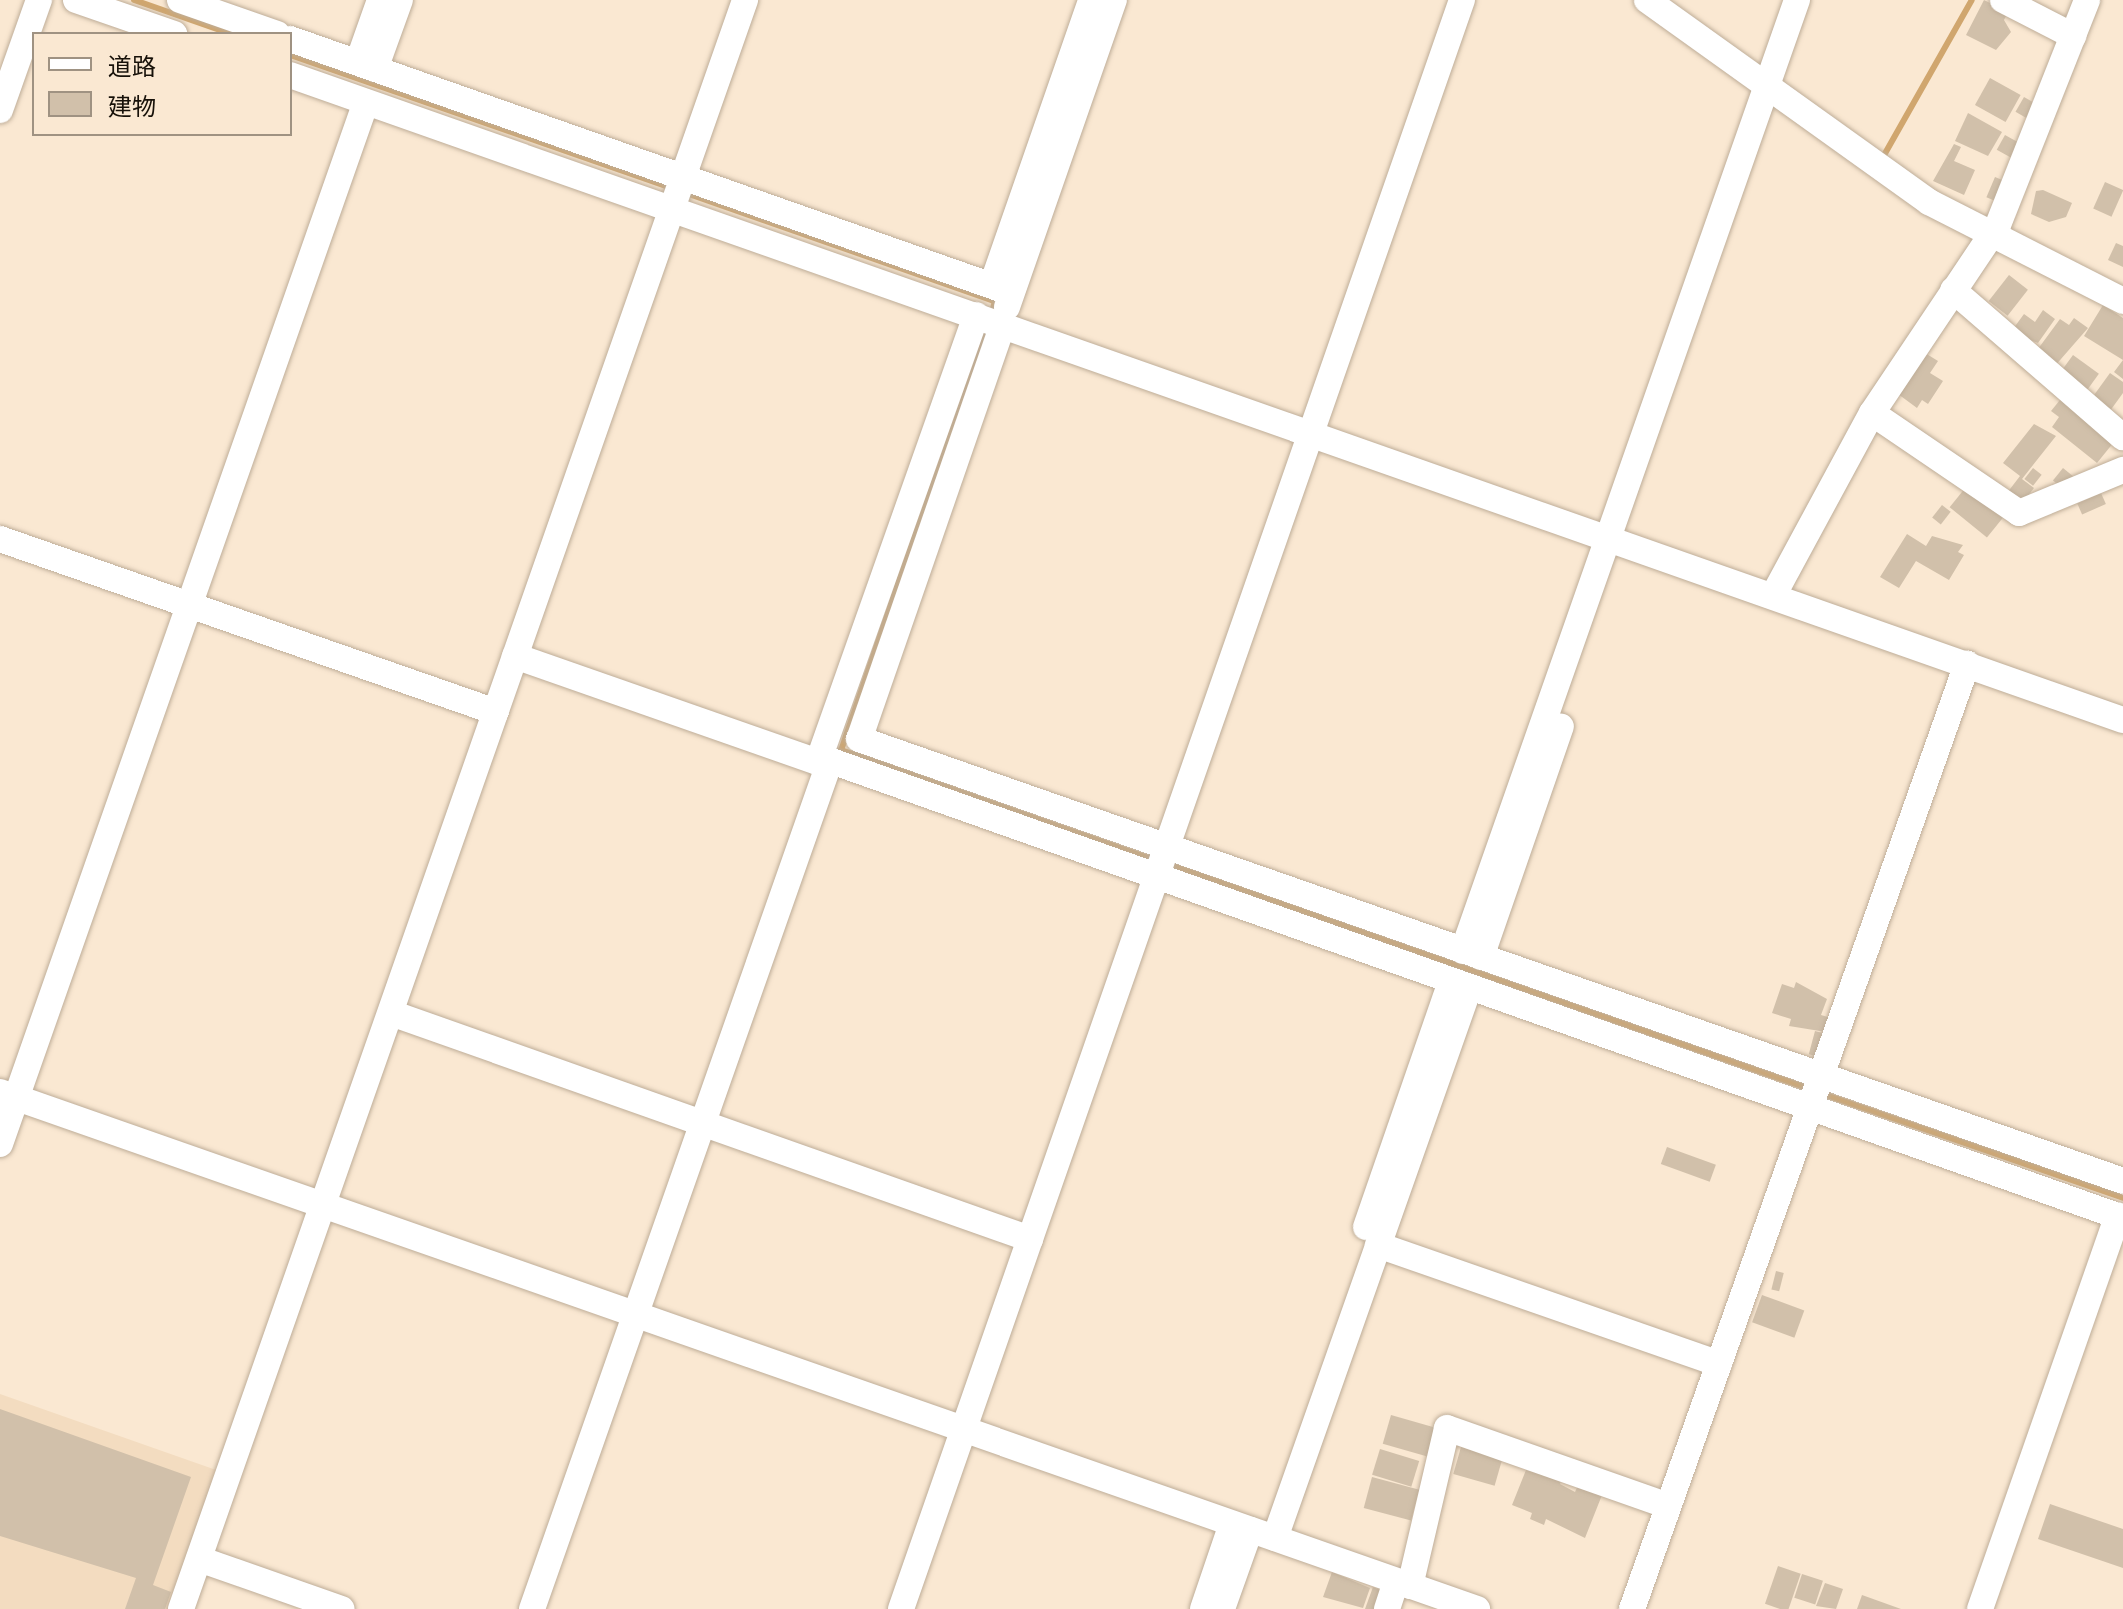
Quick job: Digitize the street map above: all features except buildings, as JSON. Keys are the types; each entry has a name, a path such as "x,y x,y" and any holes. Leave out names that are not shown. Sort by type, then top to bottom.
{"street":[{"path":"0,110 39,0"},
{"path":"76,0 168,32"},
{"path":"180,0 271,32"},
{"path":"367,66 380,0"},
{"path":"367,66 400,0"},
{"path":"181,1609 745,0"},
{"path":"1091,0 1002,289 1002,324 859,739 2123,1181"},
{"path":"1002,289 1114,0"},
{"path":"901,1609 1462,0"},
{"path":"1647,0 1929,202 1990,237 2123,301"},
{"path":"1472,954 1774,91 1797,0"},
{"path":"1774,91 1816,0"},
{"path":"2003,0 2073,36"},
{"path":"1773,596 1872,413 1990,237 2087,0"},
{"path":"292,40 367,66 976,315 2123,720"},
{"path":"292,76 1002,289"},
{"path":"0,1144 4,1093 358,98"},
{"path":"1953,290 2123,437"},
{"path":"547,1609 642,1317 831,761 976,315"},
{"path":"1872,413 2019,513 2123,470"},
{"path":"0,539 496,712"},
{"path":"515,656 818,762 831,761 1155,879 2121,1217 1980,1609"},
{"path":"1632,1609 1967,664"},
{"path":"1222,1609 1378,1245 1460,985"},
{"path":"1203,1609 1254,1531 1460,985"},
{"path":"391,1013 1030,1239"},
{"path":"4,1093 1477,1609"},
{"path":"1378,1245 1719,1364"},
{"path":"1998,1609 2123,1252"},
{"path":"532,1609 642,1317"},
{"path":"1387,1609 1403,1583 1447,1428 1668,1506"},
{"path":"199,1559 342,1609"}],"shaded area":[{"path":"0,1394 219,1471 172,1609 0,1609"}],"waterway":[{"path":"134,0 225,32"},
{"path":"1883,157 1972,0"},
{"path":"292,56 672,188"},
{"path":"686,193 995,301 993,309"},
{"path":"986,327 841,750 1153,860"},
{"path":"1170,865 1807,1088"},
{"path":"1826,1095 2123,1198"}]}
